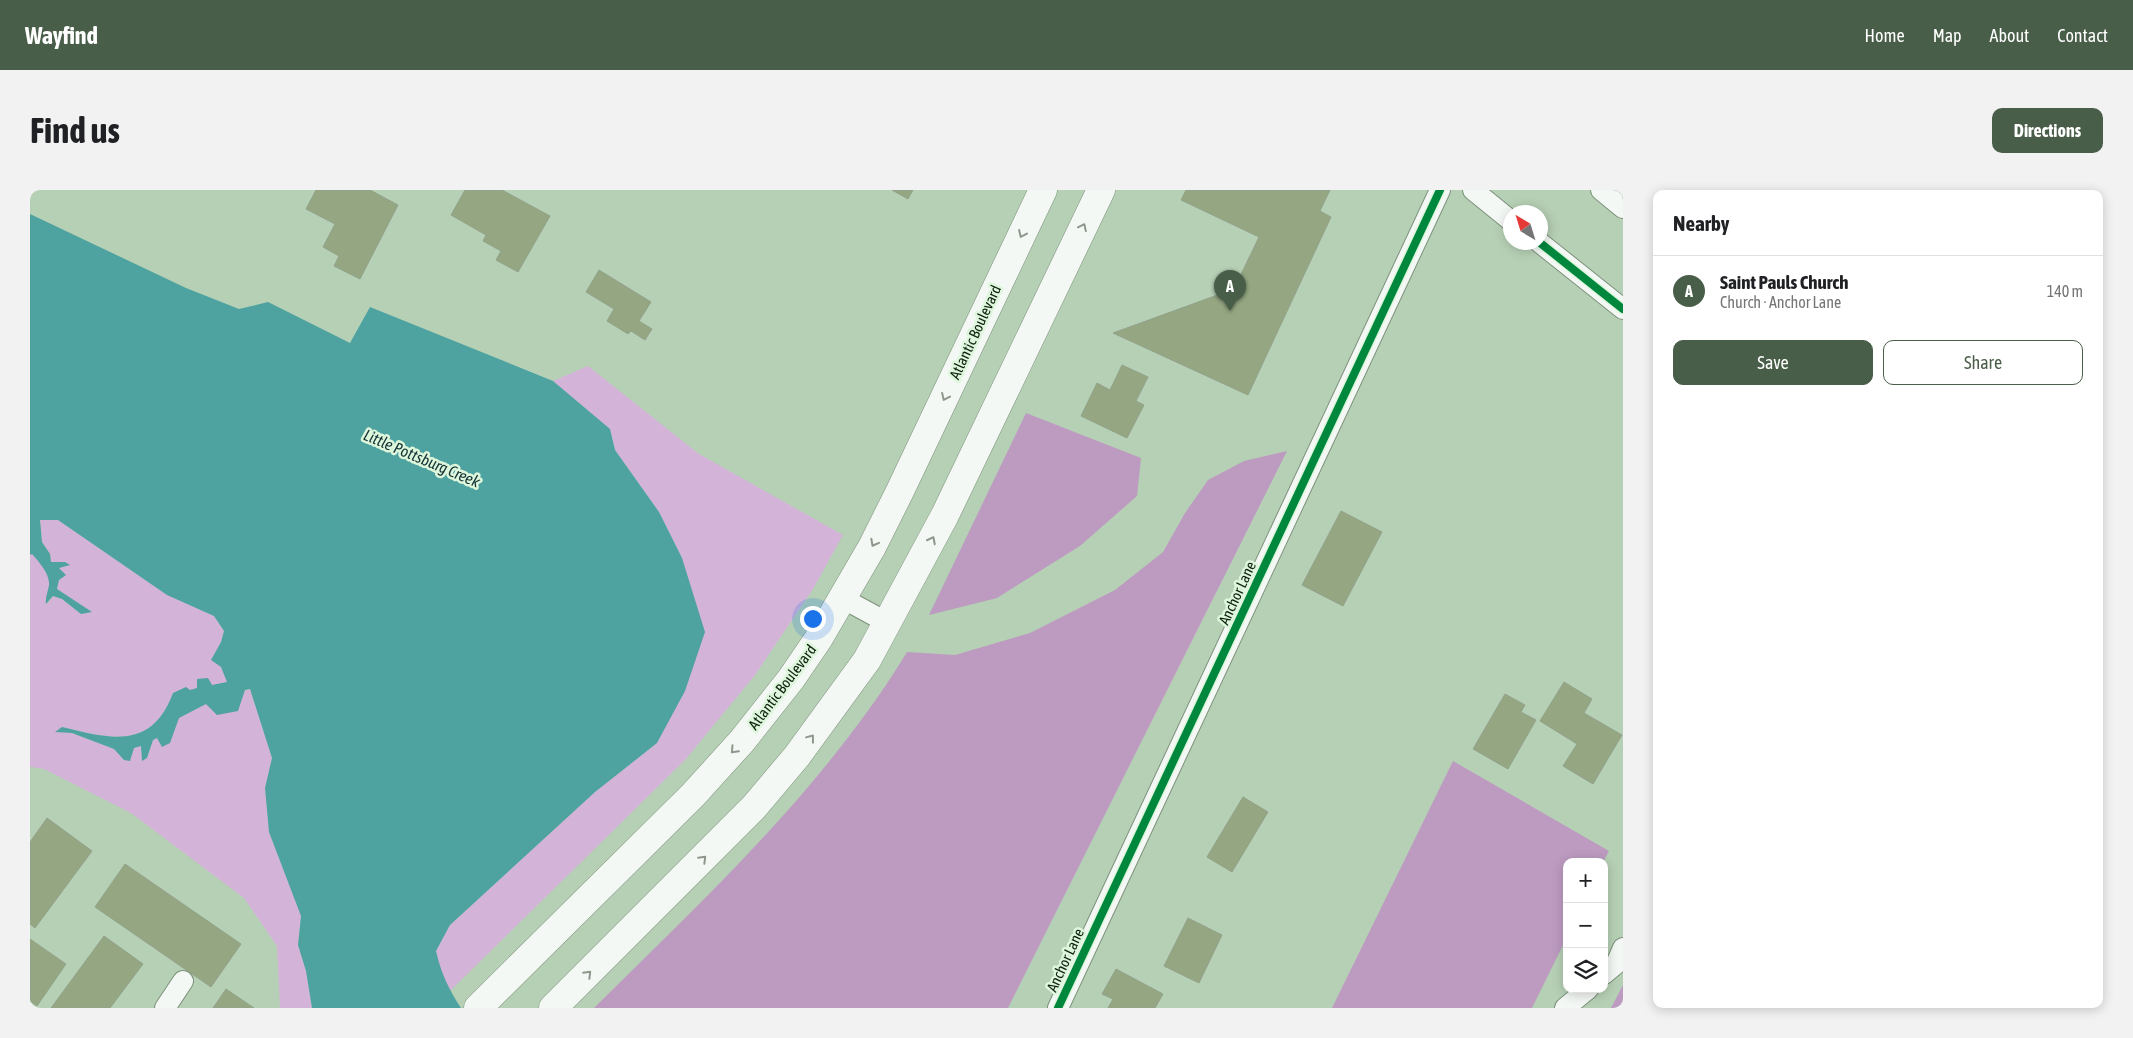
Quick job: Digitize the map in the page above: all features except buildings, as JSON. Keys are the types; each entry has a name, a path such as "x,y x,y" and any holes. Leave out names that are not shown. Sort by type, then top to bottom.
{"main road":[{"name":"Atlantic Boulevard","path":"478,1008 693,795 742,741 819,638 872,547 900,491 1043,190"},
{"path":"553,1008 754,807 797,756 867,660 945,514 1101,190"}],"street":[{"name":"Anchor Lane","path":"1058,1008 1440,190"},
{"path":"1473,190 1503,214"},
{"path":"1601,190 1623,208"},
{"path":"1548,249 1623,309"},
{"path":"842,598 888,623"},
{"path":"165,1008 184,982"},
{"path":"1565,1008 1583,993"}],"shaded area":[{"path":"588,366 699,454 843,535 813,589 755,675 685,760 450,991 441,974 436,951 450,925 595,792 657,743 682,558 659,512 615,450 610,429 553,381"},
{"path":"1026,413 1141,458 1137,496 1080,546 997,598 929,615"},
{"path":"1287,451 1008,1008 594,1008 721,882 801,795 874,702 907,652 955,655 1030,633 1115,590 1163,552 1185,513 1208,480 1244,461"},
{"path":"40,519 58,520 167,595 214,616 224,631 212,660 221,667 228,683 173,693 164,711 154,724 142,732 128,736 97,735 62,727 72,733 114,749 124,760 134,748 141,745 142,760 147,758 153,740 157,738 170,743 178,718 206,704 250,689 272,758 265,788 269,832 301,916 298,945 306,971 312,1008 280,1008 277,946 244,898 131,813 44,769 30,767 30,555 32,554 41,563 49,579 50,586 47,604 53,596 62,599 81,614 91,612 57,589 58,568 69,565 65,562 51,562 50,554 42,542"},
{"path":"1453,761 1609,851 1605,858 1563,858 1563,945 1532,1008 1332,1008"},
{"path":"1623,985 1623,1008 1611,1008"}],"water":[{"name":"Little Pottsburg Creek","path":"30,214 186,288 239,309 268,302 350,343 370,307 553,381 610,429 615,450 659,512 682,558 705,632 685,691 657,743 595,792 450,925 436,951 446,981 461,1008 312,1008 306,971 298,945 301,916 269,832 265,788 272,758 250,689 245,690 238,711 217,715 206,704 179,718 170,743 162,747 157,738 153,740 147,758 142,761 141,746 134,748 130,761 124,760 114,749 72,733 55,732 62,727 113,737 128,736 142,732 154,724 164,711 173,693 186,687 190,690 197,688 197,679 208,678 212,685 227,682 221,667 211,660 221,642 224,631 214,616 167,595 58,520 40,520 42,542 50,554 51,562 65,562 70,565 59,568 66,575 59,580 57,589 92,612 81,614 62,599 53,596 46,604 49,585 48,577 44,568 32,554 30,555"}],"cycle path":[{"path":"1058,1008 1440,190"},
{"path":"1548,249 1623,309"}],"place":[{"name":"Saint Pauls Church","path":"1230,311"}]}
